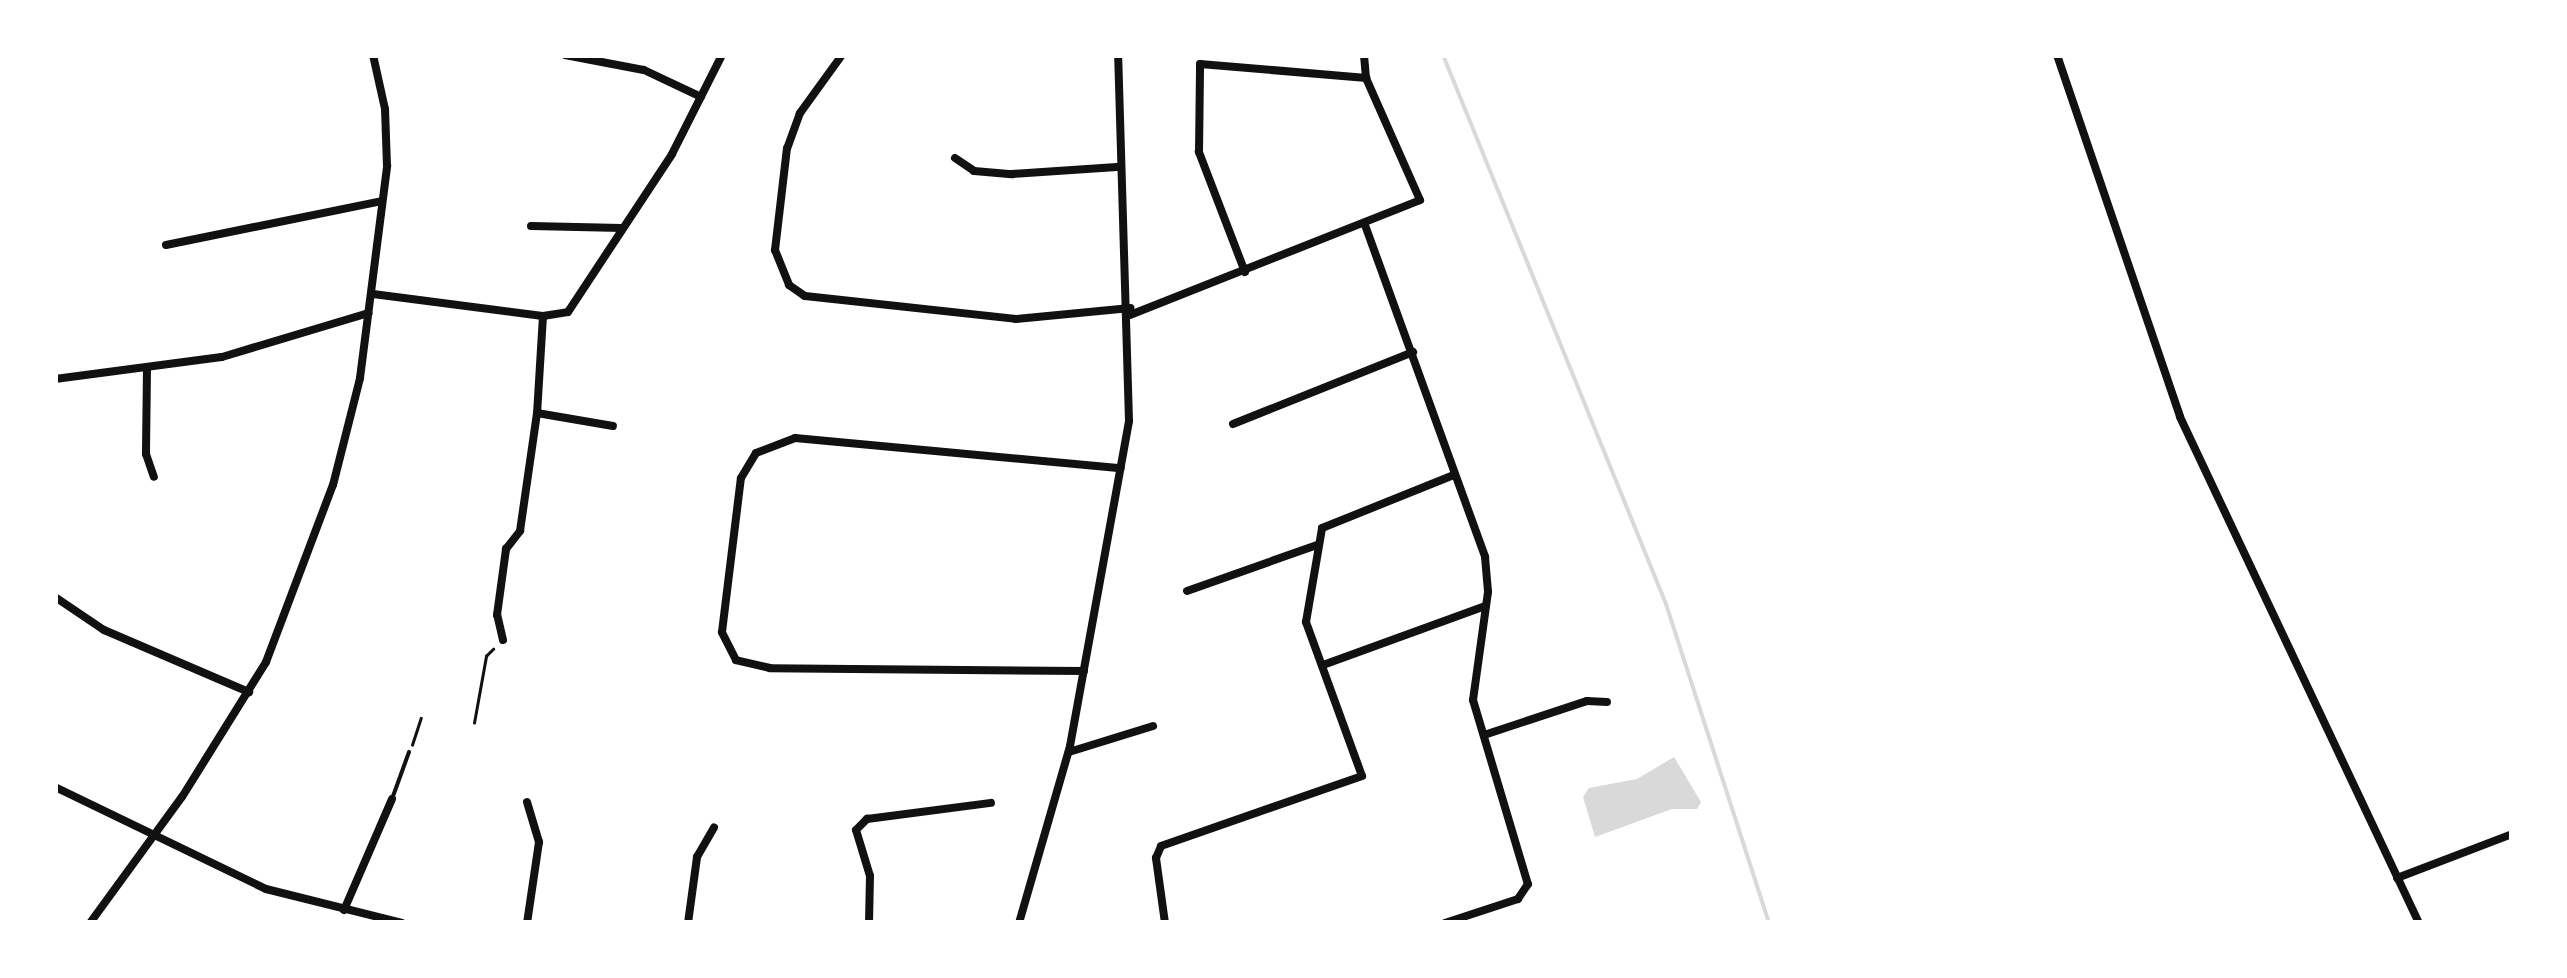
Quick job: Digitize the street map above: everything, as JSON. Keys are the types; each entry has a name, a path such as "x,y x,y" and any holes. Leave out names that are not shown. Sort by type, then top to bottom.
{"street":[{"path":"90,923 154,836 249,692 293,606 334,485 352,418 373,294 382,201 385,110 373,55"},
{"path":"565,55 644,70 702,97"},
{"path":"373,294 543,316 568,312 702,97 722,55"},
{"path":"842,55 800,113 787,148 775,250 789,285 805,296 1016,319 1130,312 1245,272 1420,200 1366,78 1364,55"},
{"path":"1020,923 1069,752 1132,390 1130,312 1117,167 1118,55"},
{"path":"2057,55 2180,417 2419,923"},
{"path":"1245,272 1199,152 1200,64 1210,60 1366,78"},
{"path":"955,158 974,171 1012,174 1117,167"},
{"path":"166,245 382,201"},
{"path":"1365,225 1485,558 1485,606 1472,675 1484,735 1515,827 1527,893 1445,923"},
{"path":"531,226 622,228"},
{"path":"55,378 147,369 262,347 369,314"},
{"path":"503,640 496,615 504,566 520,531 537,413 543,316"},
{"path":"1234,424 1412,352"},
{"path":"147,369 146,454 154,478"},
{"path":"537,413 613,426"},
{"path":"1084,671 746,665 725,648 722,632 741,478 758,452 795,438 1121,468"},
{"path":"1166,923 1156,858 1160,846 1362,776 1306,622 1317,545 1328,522 1454,475"},
{"path":"1187,591 1317,545"},
{"path":"55,597 104,630 249,692"},
{"path":"1323,664 1485,606"},
{"path":"1484,735 1587,701 1607,702"},
{"path":"1069,752 1153,726"},
{"path":"55,787 266,889 402,923"},
{"path":"344,910 392,799"},
{"path":"527,802 539,842 527,923"},
{"path":"869,923 867,854 856,830 867,819 991,803"},
{"path":"688,923 697,857 714,828"},
{"path":"2397,878 2512,834"}],"lane":[{"path":"392,799 409,752"}],"path":[{"path":"474,723 486,656 503,640"},
{"path":"409,752 421,718"}],"shaded area":[{"path":"1674,757 1701,802 1697,809 1672,809 1595,837 1583,797 1589,788 1637,779"}],"waterway":[{"path":"1443,55 1666,604 1769,923"}]}
